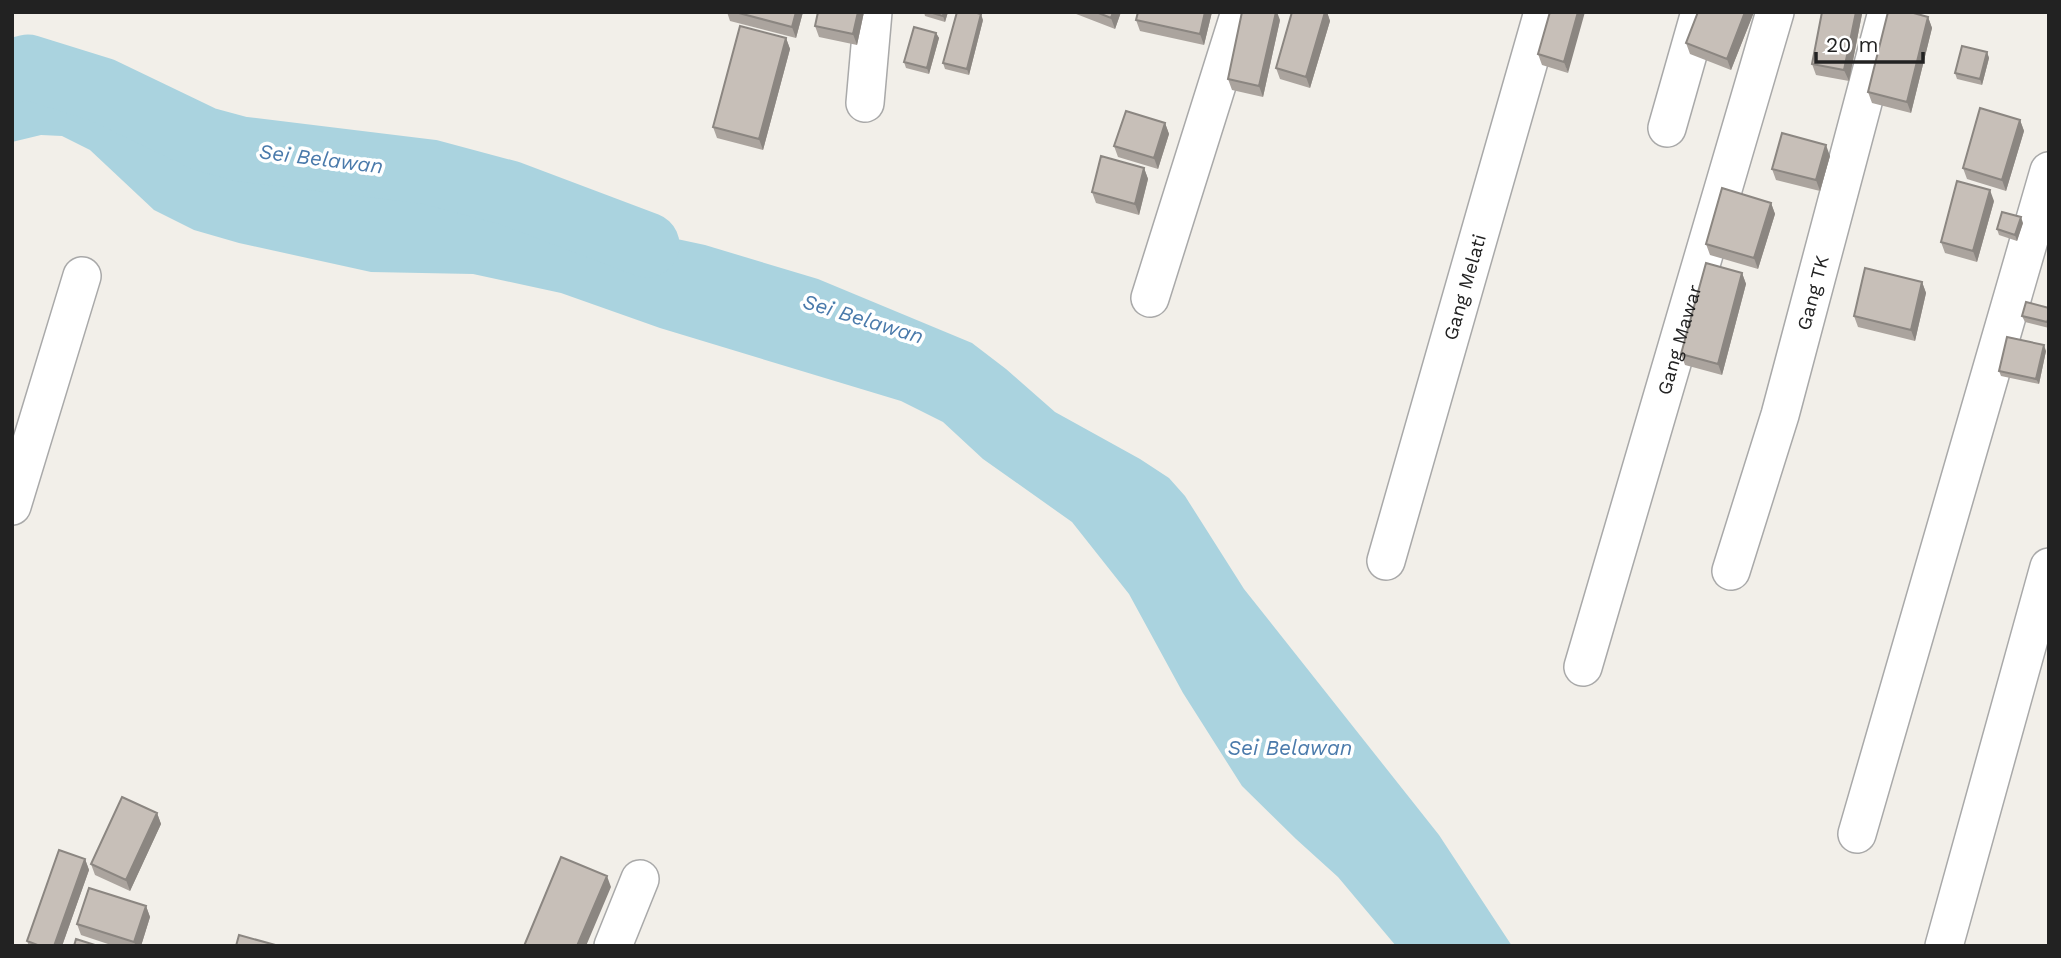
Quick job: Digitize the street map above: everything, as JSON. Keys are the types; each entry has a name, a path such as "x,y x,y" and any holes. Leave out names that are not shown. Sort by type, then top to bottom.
{"street":[{"path":"865,103 873,12"},
{"path":"1150,298 1240,12"},
{"name":"Gang Melati","path":"1386,561 1543,12"},
{"path":"1667,128 1700,12"},
{"name":"Gang Mawar","path":"1583,667 1775,12"},
{"name":"Gang TK","path":"1731,571 1780,415 1887,12"},
{"path":"1857,834 2049,171"},
{"path":"12,506 82,276"},
{"path":"1944,946 2049,568"},
{"path":"612,946 640,879"}],"water":[{"name":"Sei Belawan","path":"12,85 68,90 260,147 333,159 705,245 818,279 972,343 1055,412 1169,478 1185,496 1244,589 1439,835 1512,946 1396,946 1338,877 1242,786 1183,693 1129,594 1072,522 983,459 943,422 901,401 660,328 561,293 473,274 371,272 239,243 194,230 154,210 90,150 62,136 41,135 12,142"}],"building":[{"path":"735,12 796,12 792,27"},
{"path":"818,12 858,12 853,34 815,26"},
{"path":"957,12 981,14 967,69 943,63"},
{"path":"1096,12 1113,12 1111,18"},
{"path":"1138,12 1205,12 1200,34 1136,20"},
{"path":"1242,12 1276,12 1259,86 1228,79"},
{"path":"1292,12 1325,12 1306,77 1276,68"},
{"path":"1550,12 1578,12 1564,62 1538,54"},
{"path":"1698,12 1745,12 1727,59 1686,43"},
{"path":"1822,12 1856,12 1844,70 1812,64"},
{"path":"1888,12 1910,12 1928,17 1907,102 1868,92"},
{"path":"740,26 786,38 759,139 713,127"},
{"path":"914,27 936,33 927,68 904,62"},
{"path":"1962,46 1987,52 1980,79 1955,73"},
{"path":"1980,108 2020,120 2002,180 1963,168"},
{"path":"1126,111 1165,123 1154,158 1114,146"},
{"path":"1782,133 1826,145 1816,180 1772,169"},
{"path":"1101,156 1144,168 1135,204 1092,192"},
{"path":"1957,181 1990,190 1973,251 1941,242"},
{"path":"1722,188 1771,203 1754,258 1706,244"},
{"path":"2002,212 2021,217 2015,235 1997,229"},
{"path":"1706,263 1742,273 1718,364 1681,354"},
{"path":"1865,268 1922,282 1911,330 1854,316"},
{"path":"2026,302 2049,308 2047,322 2022,316"},
{"path":"2007,337 2044,345 2036,379 1999,371"},
{"path":"122,797 157,813 126,880 91,864"},
{"path":"59,850 85,859 54,946 40,946 27,941"},
{"path":"561,857 607,876 577,946 524,946"},
{"path":"89,888 146,906 134,942 77,924"},
{"path":"239,935 279,946 236,946"},
{"path":"76,939 98,946 74,946"}],"waterway":[{"name":"Sei Belawan","path":"12,71 28,67 102,90 204,139 241,149 430,172 509,193 647,245"}]}
